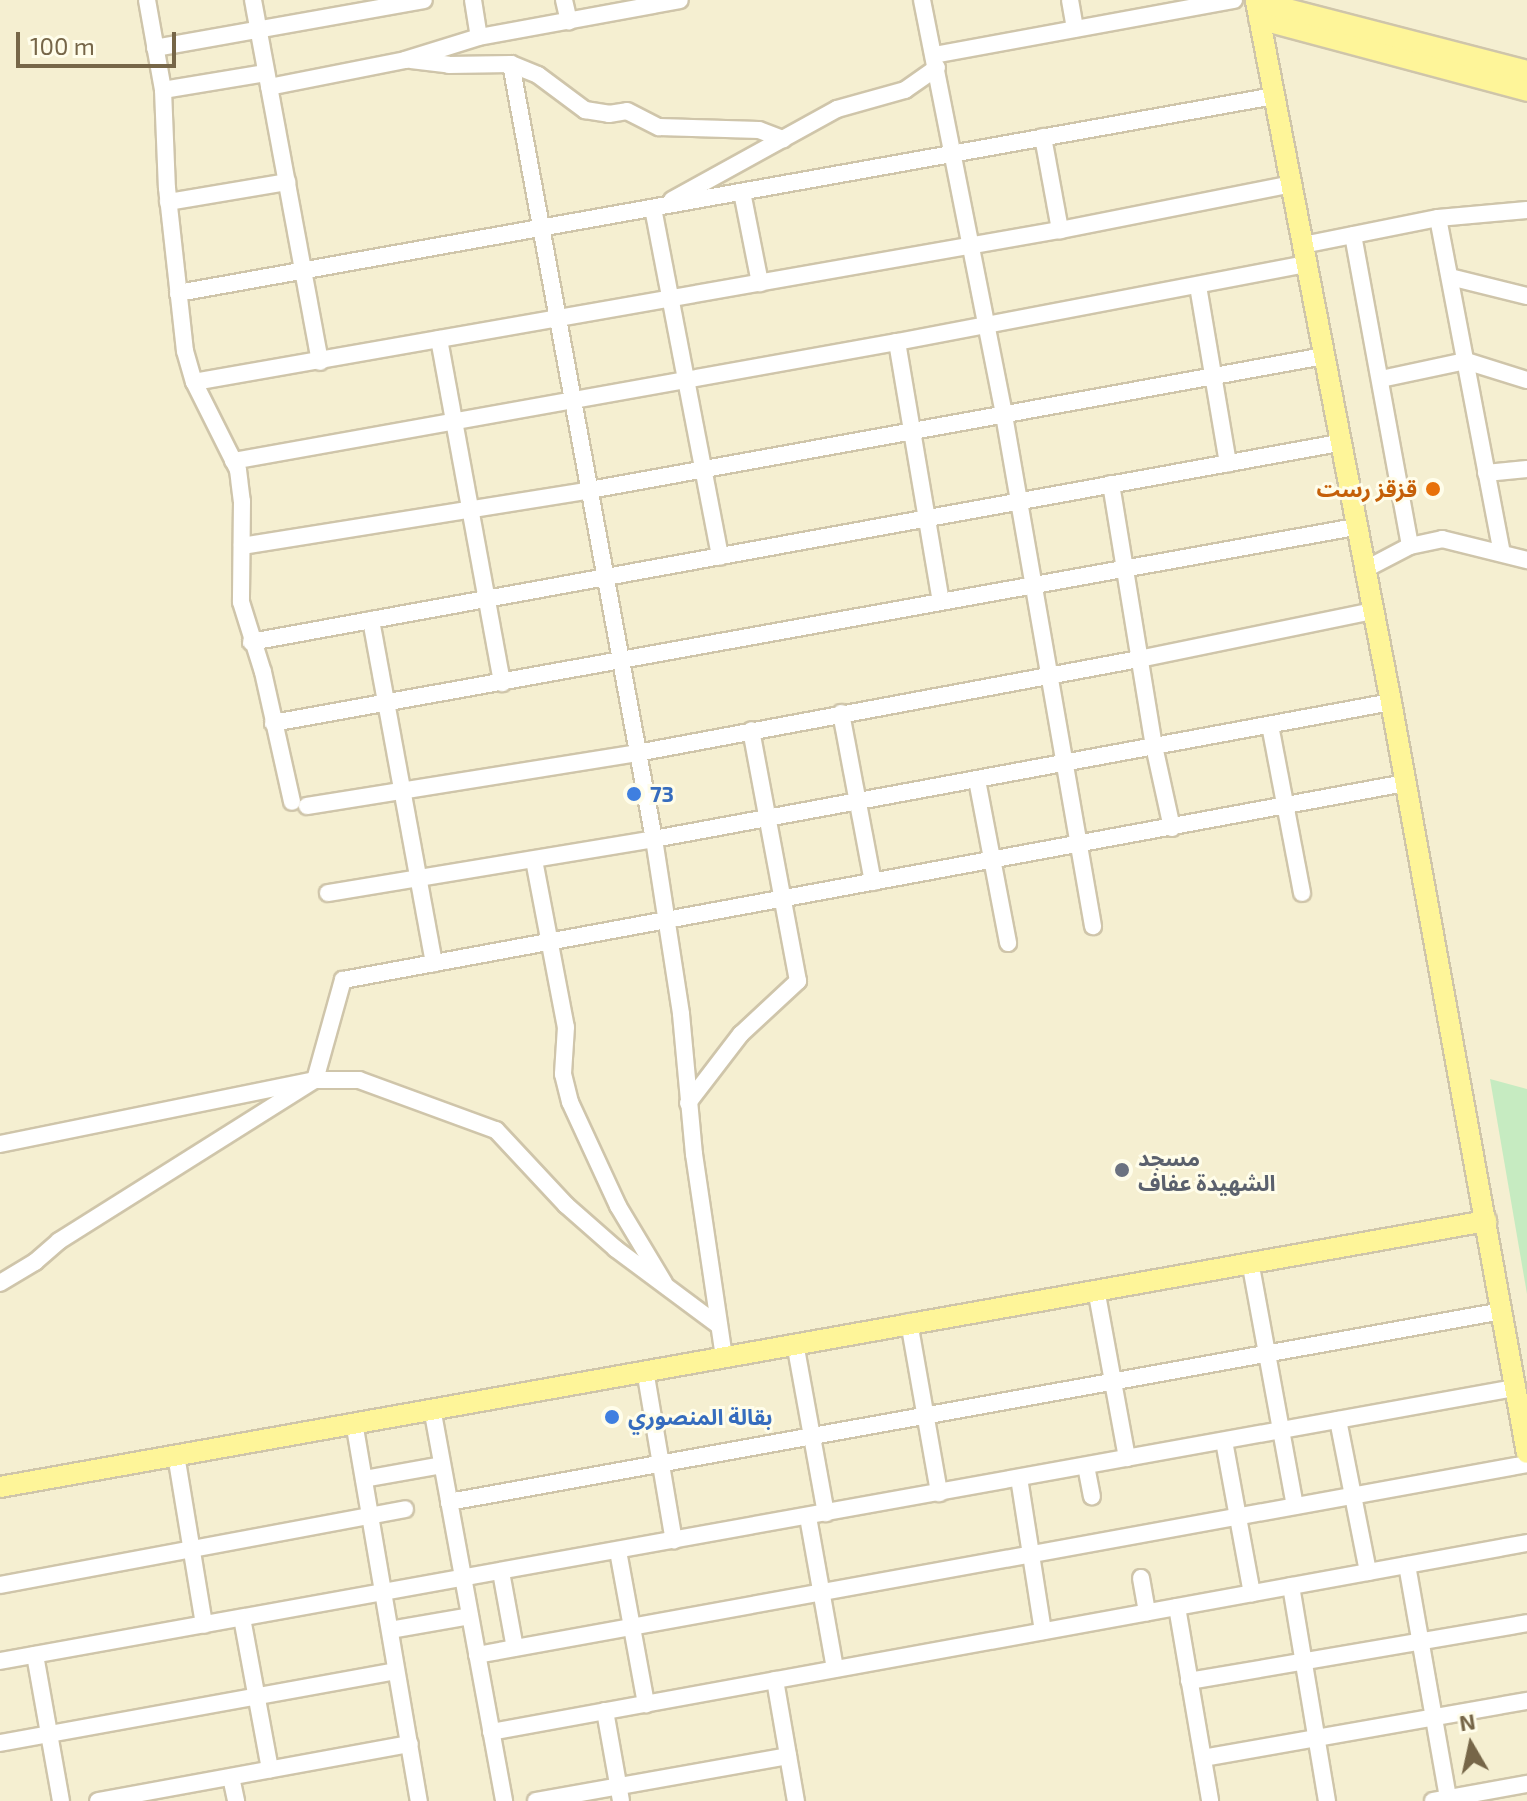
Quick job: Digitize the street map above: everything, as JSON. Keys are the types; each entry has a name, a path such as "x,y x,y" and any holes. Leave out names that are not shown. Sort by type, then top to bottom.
{"main road":[{"path":"1257,7 1527,71"},
{"path":"1257,7 1527,91"},
{"path":"1257,7 1391,702 1527,1453"},
{"path":"0,1487 1486,1221"}],"street":[{"path":"147,0 163,90 168,202 185,351 194,382 233,461 242,487 241,602 251,642 263,672 273,723 300,804 401,792 637,753 1139,659 1372,611"},
{"path":"253,0 320,362"},
{"path":"155,48 424,0"},
{"path":"473,0 479,37"},
{"path":"564,0 569,21"},
{"path":"163,90 268,80 405,60 479,37 680,0"},
{"path":"922,0 1004,415 1093,926"},
{"path":"1070,0 1075,29"},
{"path":"657,208 837,109 905,90 936,62 1075,29 1234,0"},
{"path":"405,60 449,65 511,64 538,75 585,110 609,114 627,111 659,127 759,130 783,139"},
{"path":"511,64 654,839 681,1014 688,1103 724,1356"},
{"path":"178,293 303,273 1274,96"},
{"path":"1043,137 1060,230"},
{"path":"168,202 287,182"},
{"path":"194,382 1060,230 1292,184"},
{"path":"742,192 760,283"},
{"path":"233,461 1198,286 1305,254 1353,235 1526,205"},
{"path":"657,208 670,298 720,557"},
{"path":"1438,218 1502,553"},
{"path":"1353,235 1410,546"},
{"path":"1450,277 1527,296"},
{"path":"1198,286 1228,463"},
{"path":"439,339 502,683"},
{"path":"897,342 941,601"},
{"path":"242,546 590,490 1324,356"},
{"path":"1381,379 1466,361 1527,380"},
{"path":"251,642 1339,443"},
{"path":"1486,473 1527,469"},
{"path":"1111,484 1154,746 1172,828"},
{"path":"273,723 386,705 1355,527"},
{"path":"1364,570 1410,546 1442,539 1527,560"},
{"path":"371,620 434,963"},
{"path":"328,893 654,839 1391,702"},
{"path":"841,713 873,882"},
{"path":"1270,725 1302,893"},
{"path":"688,1103 741,1034 798,981 751,730"},
{"path":"977,780 1008,943"},
{"path":"0,1283 35,1262 59,1241 315,1080 343,980 1405,783"},
{"path":"534,860 566,1027 563,1074 570,1102 618,1206 668,1291"},
{"path":"0,1144 315,1080 359,1080 496,1130 566,1205 668,1291 718,1325"},
{"path":"1250,1261 1295,1506"},
{"path":"1096,1289 1127,1458"},
{"path":"449,1502 1502,1311"},
{"path":"909,1322 939,1493"},
{"path":"795,1343 826,1513"},
{"path":"645,1370 674,1541"},
{"path":"0,1661 1514,1388"},
{"path":"432,1408 504,1801"},
{"path":"1338,1420 1368,1572"},
{"path":"354,1422 419,1801"},
{"path":"1224,1441 1252,1593"},
{"path":"176,1455 204,1625"},
{"path":"477,1655 1527,1464"},
{"path":"364,1479 442,1465"},
{"path":"1086,1466 1092,1496"},
{"path":"1019,1478 1043,1631"},
{"path":"0,1585 405,1509"},
{"path":"808,1517 835,1669"},
{"path":"491,1732 1527,1543"},
{"path":"618,1551 646,1704"},
{"path":"1407,1565 1433,1718 1440,1800 1527,1784"},
{"path":"501,1572 515,1648"},
{"path":"1141,1578 1147,1612"},
{"path":"1291,1586 1327,1801"},
{"path":"1177,1607 1210,1801"},
{"path":"390,1630 470,1616"},
{"path":"242,1618 270,1769"},
{"path":"1189,1681 1527,1623"},
{"path":"35,1655 61,1801"},
{"path":"0,1743 396,1671"},
{"path":"775,1680 796,1801"},
{"path":"1203,1758 1527,1701"},
{"path":"605,1711 620,1794"},
{"path":"98,1801 410,1744"},
{"path":"536,1801 620,1794 788,1756"},
{"path":"231,1777 236,1801"}],"shaded area":[{"path":"0,0 1527,0 1527,1801 0,1801"}],"green space":[{"path":"1490,1079 1527,1089 1527,1294"}],"place":[{"name":"قزقز رست","path":"1433,489"},
{"name":"73","path":"634,794"},
{"name":"مسجد الشهيدة عفاف","path":"1122,1170"},
{"name":"بقالة المنصوري","path":"612,1417"}]}
